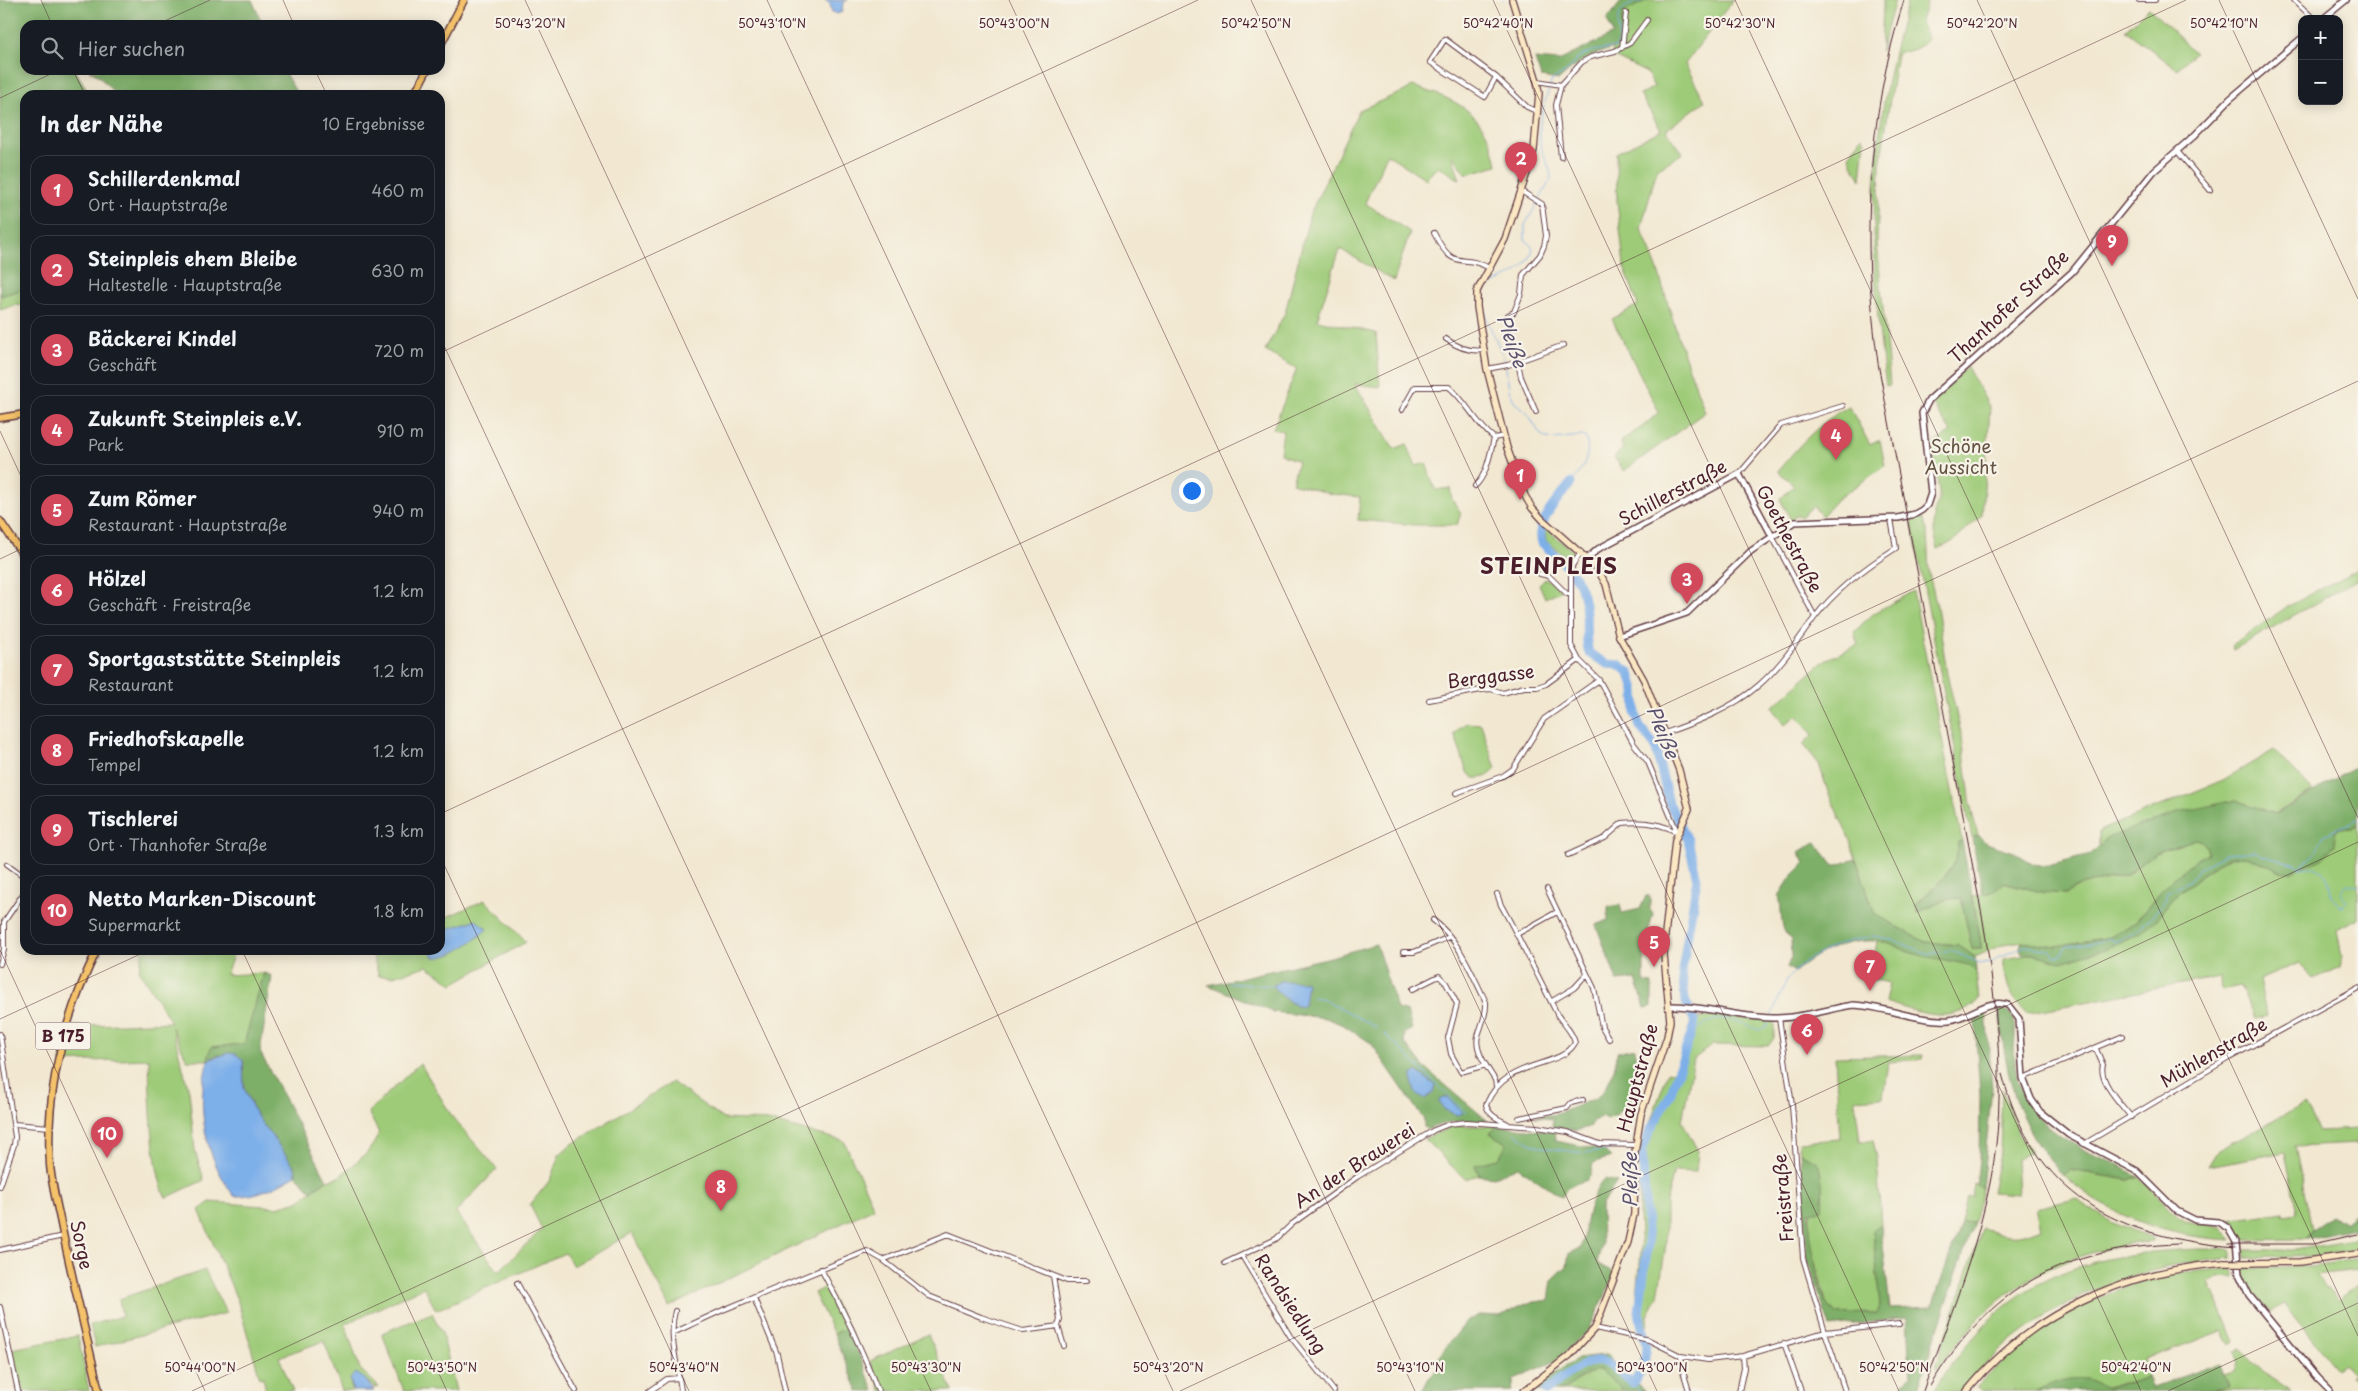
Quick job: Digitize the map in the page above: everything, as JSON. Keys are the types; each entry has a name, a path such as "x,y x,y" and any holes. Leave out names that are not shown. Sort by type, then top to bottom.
{"main road":[{"path":"445,36 464,0"},
{"name":"Hauptstraße","path":"1512,0 1541,81 1536,111 1534,150 1505,239 1491,269 1480,284 1476,297 1487,369 1518,482 1532,508 1544,521 1588,558 1606,584 1619,636 1638,667 1665,733 1686,794 1689,809 1685,822 1675,840 1664,955 1670,1006 1667,1037 1641,1114 1635,1145 1634,1214 1628,1242 1595,1328 1570,1355 1524,1391"},
{"path":"417,90 424,75"},
{"path":"0,418 20,415"},
{"path":"0,521 20,551"},
{"name":"B 175","path":"50,1127 52,1092 59,1052 75,1000 95,955"},
{"name":"Sorge","path":"50,1127 51,1174 63,1236 99,1391"},
{"path":"1967,1391 2016,1343 2043,1323 2076,1303 2110,1288 2176,1269 2224,1264 2300,1262 2358,1254"}],"street":[{"path":"2139,0 2155,0"},
{"path":"2294,0 2310,15"},
{"path":"2328,15 2346,0"},
{"path":"1622,48 1626,13"},
{"path":"1561,157 1556,106 1561,85 1582,62 1591,57 1622,48 1637,35 1647,20"},
{"path":"1496,77 1484,97 1430,62 1444,39 1496,77 1527,107 1536,111"},
{"name":"Thanhofer Straße","path":"1891,519 1915,514 1927,506 1931,493 1922,413 1929,400 2072,272 2154,171 2236,94 2298,41"},
{"path":"1541,81 1561,85"},
{"path":"2177,151 2210,190"},
{"path":"1521,191 1539,204 1542,204 1546,236 1540,255 1523,275 1521,294 1514,312 1508,315 1517,362 1536,412"},
{"path":"1434,233 1446,254 1453,259 1484,265 1491,269"},
{"path":"1446,339 1455,346 1476,351 1484,350"},
{"path":"1487,369 1508,365 1564,345"},
{"path":"1402,410 1415,387 1449,387 1465,403 1485,431 1494,438 1504,436"},
{"name":"Schillerstraße","path":"1588,558 1739,474 1780,425 1843,406"},
{"path":"1475,486 1480,481 1487,464 1494,438"},
{"name":"Goethestraße","path":"1739,474 1815,618"},
{"path":"1619,636 1687,613 1752,551 1794,522 1891,519 1896,548 1858,574 1815,618 1787,658 1752,691 1702,719 1665,733"},
{"path":"1581,552 1572,566 1571,575 1571,645 1579,660 1599,680 1634,744 1655,774 1679,832"},
{"path":"1540,574 1549,576 1566,594 1570,594"},
{"name":"Berggasse","path":"1429,700 1481,690 1491,689 1503,693 1537,687 1546,684 1579,660"},
{"path":"1456,793 1503,776 1513,770 1544,719 1599,680"},
{"path":"1568,854 1605,838 1622,824 1663,825 1679,832"},
{"path":"7,864 20,873"},
{"path":"1547,890 1594,988 1602,1027 1609,1039"},
{"path":"1497,894 1562,1022 1574,1037 1575,1043 1572,1049 1520,1070 1496,1086 1486,1105 1487,1109 1491,1114 1510,1126"},
{"path":"0,964 4,949 4,922 20,898"},
{"path":"1517,934 1557,912"},
{"path":"1433,920 1442,926 1462,954 1486,1002 1487,1009 1477,1037 1478,1046 1495,1080 1496,1086"},
{"path":"1403,952 1414,952 1449,937"},
{"path":"1552,1001 1574,988 1587,974"},
{"path":"1413,989 1439,976 1446,983 1457,1004 1448,1038 1450,1054 1461,1072 1486,1065"},
{"name":"Mühlenstraße","path":"2084,1144 2228,1058 2358,988"},
{"path":"1670,1006 1696,1007 1744,1016 1777,1018 1853,1005 1947,1020 1965,1017 1986,1006 1998,1003 2012,1008 2019,1019 2023,1078 2031,1099 2040,1112 2053,1124 2084,1144 2137,1171 2177,1211 2195,1220 2218,1222 2228,1228 2236,1242 2239,1274 2249,1294 2330,1391"},
{"name":"Freistraße","path":"1777,1018 1792,1105 1803,1258 1845,1391"},
{"path":"0,1034 2,1070 14,1124 14,1145 0,1186"},
{"path":"2023,1078 2123,1036"},
{"path":"2096,1048 2103,1065 2101,1071 2106,1082 2130,1116"},
{"path":"1522,1126 1522,1117 1567,1108 1571,1103 1582,1100"},
{"name":"An der Brauerei","path":"1225,1263 1276,1239 1292,1224 1357,1177 1434,1130 1450,1124 1467,1122 1522,1126 1568,1132 1600,1144 1635,1145"},
{"path":"14,1124 50,1127"},
{"path":"883,1260 948,1234 1067,1281 1086,1281"},
{"path":"0,1244 1,1250 63,1236"},
{"path":"673,1333 821,1269 868,1251 883,1260 929,1296 981,1317 1024,1331 1058,1326"},
{"name":"Randsiedlung","path":"1242,1256 1290,1336 1334,1391"},
{"path":"821,1269 854,1334 878,1391"},
{"path":"1053,1276 1060,1320 1058,1326 1064,1346"},
{"path":"517,1283 576,1391"},
{"path":"754,1298 777,1354 785,1391"},
{"path":"0,1307 18,1391"},
{"path":"675,1311 672,1322 681,1391"},
{"path":"1595,1328 1649,1340 1681,1356 1708,1360 1743,1356 1825,1332 1899,1324"},
{"path":"1784,1343 1801,1391"},
{"path":"1681,1356 1682,1368 1689,1391"},
{"path":"1739,1391 1744,1368 1743,1356"},
{"path":"650,1391 667,1379 679,1378"}],"green space":[{"path":"0,0 252,0 261,20 20,20 20,75 78,75 87,90 20,90 20,290 0,296"},
{"path":"1627,0 1647,0 1623,13 1622,35 1619,46 1587,58 1559,80 1541,77 1535,59 1559,61 1613,34 1607,20 1620,3"},
{"path":"1647,0 1733,0 1685,64 1705,101 1666,130 1683,153 1657,169 1641,228 1658,271 1680,343 1705,412 1624,471 1614,457 1623,449 1620,441 1641,428 1659,412 1612,319 1638,305 1624,266 1617,200 1616,153 1661,130 1640,95 1654,87 1647,73 1614,57 1612,49 1619,46 1622,35 1623,12"},
{"path":"1883,0 1895,0 1881,51 1883,5"},
{"path":"1908,0 1928,0 1921,21 1927,39 1917,48 1897,53 1880,166 1877,242 1890,385 1886,386 1876,287 1875,192 1878,144 1885,97"},
{"path":"2149,8 2195,53 2177,69 2125,30"},
{"path":"97,75 286,75 295,90 112,90"},
{"path":"1412,86 1444,97 1468,111 1486,133 1497,165 1467,174 1452,155 1460,180 1438,166 1426,179 1387,154 1365,203 1410,232 1394,281 1340,249 1317,320 1376,333 1380,387 1355,384 1394,449 1407,444 1416,466 1426,463 1435,490 1450,488 1452,499 1461,513 1457,525 1415,525 1358,520 1360,497 1331,494 1292,483 1298,461 1280,454 1283,431 1273,429 1296,368 1265,351 1285,313 1310,214 1359,110 1405,91"},
{"path":"1862,137 1865,140 1861,180 1849,156"},
{"path":"20,290 20,305 0,310 0,296"},
{"name":"Schöne Aussicht","path":"1967,367 1990,408 1982,515 1952,542 1938,549 1934,533 1934,512 1939,500 1939,490 1931,445 1951,432 1931,402"},
{"path":"1849,406 1870,445 1880,440 1885,466 1837,499 1822,516 1813,506 1801,517 1797,515 1791,520 1780,499 1794,485 1778,471 1810,435 1829,419"},
{"path":"1921,515 1927,530 1929,574 1937,606 1947,674 1962,737 1972,813 1978,835 1972,838 1911,519"},
{"path":"1545,528 1574,552 1571,564 1567,557 1546,541"},
{"path":"2358,569 2358,579 2233,650 2232,645 2285,608"},
{"path":"1545,578 1562,590 1545,598 1539,584"},
{"path":"1913,591 1962,841 1958,842 1955,861 1950,869 1916,904 1917,913 1947,899 1961,898 1972,949 1982,949 1973,896 1992,892 2003,882 2041,892 2065,894 2083,884 2127,875 2155,853 2196,839 2202,841 2207,847 2208,853 2197,859 2166,885 2137,920 2111,937 2056,946 2022,941 2004,944 1975,957 1958,945 1925,942 1875,914 1849,838 1828,792 1819,764 1803,744 1813,735 1797,715 1785,725 1772,707 1825,660 1858,645 1854,632 1871,615"},
{"path":"1466,723 1481,724 1496,769 1484,777 1474,778 1467,772 1454,733"},
{"path":"2274,750 2313,791 2275,814 2235,800 2099,847 2099,831 2223,780"},
{"path":"2358,766 2358,826 2340,828 2335,832 2335,845 2322,859 2290,872 2279,871 2247,856 2230,857 2216,864 2179,892 2155,921 2139,933 2105,949 2061,962 2034,954 2022,954 2020,947 2022,941 2056,946 2111,937 2137,920 2166,885 2197,859 2208,853 2207,847 2202,841 2196,839 2155,853 2127,875 2083,884 2065,894 2041,892 2004,882 1992,892 1983,894 1972,838 1978,835 1986,843 2014,852 2034,864 2044,866 2091,854 2107,838 2174,814 2235,800 2276,814"},
{"path":"2358,826 2358,918 2337,929 2342,958 2340,967 2313,979 2299,963 2259,980 2267,1016 2255,1019 2240,986 2223,990 2219,977 2026,1013 2011,993 2007,983 2003,959 2034,954 2061,961 2155,921 2179,892 2216,864 2230,857 2247,856 2279,871 2290,872 2340,828"},
{"path":"1962,841 1982,949 1972,949 1961,898 1947,899 1917,913 1916,905 1950,869 1955,861 1958,842"},
{"path":"1815,842 1834,866 1856,859 1875,914 1925,942 1958,945 1975,957 1976,972 1969,965 1908,952 1887,942 1874,941 1862,941 1838,946 1815,956 1795,972 1787,967 1792,955 1791,940 1784,930 1779,896 1791,877 1805,863 1799,852"},
{"path":"1646,896 1650,896 1650,909 1653,913 1644,949 1644,982 1652,983 1652,1007 1645,1008 1636,979 1617,981 1596,925 1608,920 1608,907 1620,905 1622,913 1640,909"},
{"path":"485,900 526,942 453,984 427,966 393,976 379,976 373,955 445,955 445,918"},
{"path":"1877,942 1888,942 1907,951 1969,965 1976,972 1979,999 1969,1008 1947,1015 1922,1013 1885,1002 1889,983 1871,979"},
{"path":"1376,944 1397,1009 1407,1012 1412,1029 1405,1033 1404,1042 1424,1067 1488,1121 1456,1121 1427,1130 1424,1127 1424,1120 1371,1043 1345,1026 1326,1018 1273,1012 1208,985 1327,958"},
{"path":"142,955 233,955 226,975 264,973 244,1044 211,1047 208,1060 187,1060 172,1027 189,1091 195,1151 204,1180 166,1198 161,1185 154,1150 149,1059 60,1062 69,1026 171,1022 139,970"},
{"path":"264,973 272,976 260,1052 327,1180 311,1191 296,1175 295,1167 256,1115 244,1088 243,1060 217,1055 208,1060 211,1047 244,1044"},
{"path":"1999,1009 2005,1010 2014,1020 2014,1051 2017,1077 2022,1092 2032,1109 2045,1123 2073,1144 2138,1176 2129,1180 2071,1170 2063,1175 2047,1156 2034,1138 2016,1098 2005,1055"},
{"path":"1986,1011 1992,1088 1982,1189 1976,1185 1979,1161 1980,1095 1975,1020 1976,1016"},
{"path":"1719,1014 1744,1019 1774,1020 1774,1038 1768,1046 1712,1045 1694,1059 1682,1121 1698,1151 1696,1172 1674,1171 1666,1203 1666,1244 1658,1296 1648,1316 1646,1336 1640,1334 1637,1296 1641,1252 1639,1216 1641,1148 1668,1072 1677,1071 1698,1019"},
{"path":"1635,1048 1638,1093 1616,1115 1607,1119 1603,1117 1593,1121 1591,1126 1576,1131 1552,1126 1553,1119 1535,1117 1557,1114 1596,1098 1605,1089 1611,1077 1617,1052"},
{"path":"1923,1055 1922,1059 1888,1062 1883,1097 1855,1099 1860,1141 1873,1141 1877,1157 1881,1226 1873,1229 1880,1307 1877,1313 1837,1314 1827,1306 1812,1248 1809,1224 1818,1163 1800,1153 1799,1142 1840,1139 1835,1057"},
{"path":"420,1063 453,1118 497,1169 456,1212 498,1272 542,1229 530,1205 550,1180 559,1155 569,1146 672,1082 723,1119 768,1121 844,1141 874,1208 669,1307 632,1233 573,1266 565,1253 436,1310 424,1287 345,1324 360,1369 379,1387 374,1388 365,1379 350,1383 353,1391 342,1391 324,1341 279,1357 293,1391 266,1391 263,1377 260,1378 238,1302 199,1210 210,1202 277,1207 298,1201 327,1180 339,1177 366,1154 379,1133 368,1112"},
{"path":"2002,1089 2018,1134 2031,1152 2016,1159 2018,1194 1992,1192 2000,1153"},
{"path":"2304,1104 2319,1131 2358,1129 2358,1144 2295,1147 2312,1229 2306,1239 2243,1240 2236,1224 2229,1220 2283,1212 2284,1215 2297,1213 2285,1152 2208,1166 2218,1150"},
{"path":"1454,1126 1498,1126 1490,1133 1507,1144 1498,1159 1475,1165 1479,1175 1465,1179 1424,1139"},
{"path":"1498,1126 1556,1132 1555,1141 1603,1150 1611,1157 1593,1163 1588,1179 1568,1188 1562,1197 1518,1167 1494,1177 1479,1175 1475,1165 1498,1159 1507,1144 1490,1133"},
{"path":"1800,1153 1818,1163 1820,1169 1822,1210 1809,1212 1810,1232 1821,1289 1828,1306 1837,1314 1877,1313 1880,1307 1873,1229 1881,1226 1890,1309 1932,1307 1961,1222 1974,1222 1917,1391 1897,1391 1910,1375 1907,1318 1830,1327 1807,1257"},
{"path":"2068,1170 2129,1180 2138,1176 2177,1216 2185,1221 2221,1227 2232,1240 2185,1235 2120,1214 2081,1190 2063,1175"},
{"path":"1604,1179 1617,1182 1601,1206 1602,1243 1597,1263 1616,1273 1589,1329 1556,1361 1514,1379 1512,1391 1422,1391 1429,1378 1439,1368 1439,1356 1467,1321 1479,1315 1500,1316 1528,1303 1549,1300 1552,1280 1567,1266 1569,1253 1581,1248 1590,1204"},
{"path":"1974,1183 1982,1189 1974,1222 1961,1222 1967,1197 1972,1197"},
{"path":"2075,1199 2113,1223 2153,1238 2153,1241 2086,1255 2057,1265 2030,1279 2006,1295 1982,1316 1938,1368 1935,1367 1982,1229 2012,1235 2024,1234 2041,1228 2036,1208"},
{"path":"2358,1212 2358,1228 2306,1239 2312,1229 2332,1215 2344,1223"},
{"path":"2358,1239 2358,1249 2344,1252 2244,1258 2244,1250 2296,1250"},
{"path":"2201,1249 2232,1250 2232,1258 2155,1270 2118,1281 2083,1296 2049,1314 2018,1335 1989,1361 1962,1391 1934,1391 1960,1353 1987,1323 2015,1298 2046,1280 2080,1266 2116,1257"},
{"path":"2358,1258 2358,1270 2316,1275 2338,1300 2358,1285 2358,1378 2356,1381 2350,1377 2353,1373 2344,1362 2336,1368 2284,1304 2272,1313 2247,1283 2243,1268 2301,1267"},
{"path":"2233,1269 2234,1278 2218,1277 2210,1283 2234,1342 2230,1345 2222,1331 2143,1360 2148,1376 2110,1388 2103,1388 2093,1381 2036,1391 1981,1391 1977,1386 2033,1336 2093,1300 2125,1287 2159,1278 2195,1272"},
{"path":"205,1270 226,1313 95,1347 90,1325 122,1316 119,1299"},
{"path":"825,1287 848,1327 834,1334 814,1293"},
{"path":"432,1313 442,1333 456,1391 404,1391 382,1333"},
{"path":"848,1327 874,1391 858,1391 834,1334"},
{"path":"928,1334 953,1391 881,1391 870,1361"},
{"path":"78,1336 89,1391 21,1391 12,1349"},
{"path":"2241,1349 2263,1373 2291,1391 2211,1391 2229,1387 2224,1374 2235,1371 2238,1362 2234,1351"},
{"path":"1606,1355 1645,1391 1624,1391 1600,1370 1589,1373 1558,1391 1530,1391 1577,1358"},
{"path":"2220,1363 2229,1388 2211,1391 2036,1391 2056,1382 2079,1378 2093,1381 2108,1388 2120,1386 2148,1376 2153,1387"},
{"path":"1593,1370 1607,1374 1624,1391 1558,1391 1585,1377"}],"water":[{"path":"825,0 848,0 843,2 842,12 837,14 832,12 830,4"},
{"path":"476,920 487,929 455,952 440,957 434,957 433,955 445,955 445,929"},
{"path":"1280,981 1307,982 1304,1005 1301,1007 1288,1001 1272,986"},
{"path":"228,1053 236,1054 243,1060 244,1088 256,1115 295,1167 296,1175 282,1183 251,1195 234,1196 216,1165 205,1131 202,1096 208,1060"},
{"path":"1417,1071 1435,1085 1433,1093 1425,1099 1416,1093 1413,1086 1412,1075"},
{"path":"1443,1097 1448,1097 1463,1113 1457,1115 1443,1109 1439,1100"},
{"path":"356,1373 365,1379 374,1391 353,1391 350,1379"}],"waterway":[{"name":"Pleiße","path":"1505,363 1487,318 1485,298 1487,286 1515,273 1527,263 1531,256 1533,248 1525,239 1525,225 1551,179 1539,135 1543,111 1552,80 1568,71 1577,58 1593,51 1616,47 1619,36 1618,19 1620,14 1629,5 1644,0"},
{"name":"Pleiße","path":"1506,367 1509,390 1515,403 1526,411 1540,434 1546,438 1555,439 1585,437 1588,449 1587,456 1582,468 1571,483"},
{"name":"Pleiße","path":"1546,1391 1574,1370 1590,1362 1604,1362 1632,1383 1644,1369 1646,1345 1639,1312 1648,1243 1642,1151 1649,1133 1670,1095 1695,1022 1685,1000 1682,971 1697,879 1688,840 1669,803 1655,746 1640,727 1636,714 1635,690 1630,673 1620,665 1607,664 1589,653 1585,602 1582,591 1573,574 1542,543 1541,535 1545,519 1571,483"},
{"path":"2301,868 2315,851 2324,835 2358,819"},
{"path":"1771,1017 1787,979 1805,961 1838,944 1872,936 1890,939 1929,954 1951,950 1981,964 1992,963 1999,957 2025,946 2050,950 2055,956 2061,955 2066,947 2099,942 2108,938 2116,942 2132,933 2149,919 2167,899 2167,892 2188,881 2200,868 2225,854 2255,851 2263,856 2296,864 2301,868 2314,867 2325,874 2330,886 2331,895 2340,907 2343,907 2345,901 2340,892 2346,884 2358,886"},
{"path":"1228,983 1272,986"},
{"path":"1312,997 1324,999 1377,1028"},
{"path":"1692,1031 1709,1022 1722,1019 1729,1019 1759,1030 1767,1026 1770,1020"},
{"path":"1385,1034 1467,1114"},
{"path":"1515,1133 1534,1146 1583,1153 1615,1149"},
{"path":"1632,1383 1640,1391"}],"railway":[{"path":"1904,0 1882,89 1875,135 1869,226 1873,317 1878,363 1983,921 1996,1017 1999,1082 1996,1146 1985,1205 1970,1259 1923,1391"},
{"path":"2002,1074 2016,1116 2035,1151 2059,1180 2087,1203 2119,1220 2154,1233 2193,1242 2236,1247"},
{"path":"2229,1244 2314,1244 2358,1234"},
{"path":"1930,1386 1953,1351 1978,1322 2005,1298 2034,1279 2065,1264 2100,1254 2137,1247 2179,1244"}],"place":[{"name":"Steinpleis ehem Bleibe","path":"1521,183"},
{"name":"Tischlerei","path":"2112,266"},
{"name":"Zukunft Steinpleis e.V.","path":"1836,460"},
{"name":"Schillerdenkmal","path":"1520,500"},
{"name":"Bäckerei Kindel","path":"1687,604"},
{"name":"Zum Römer","path":"1654,967"},
{"name":"Sportgaststätte Steinpleis","path":"1870,991"},
{"name":"Hölzel","path":"1807,1055"},
{"name":"Netto Marken-Discount","path":"107,1158"},
{"name":"Friedhofskapelle","path":"721,1211"}],"district":[{"name":"STEINPLEIS","path":"1549,566"}]}
